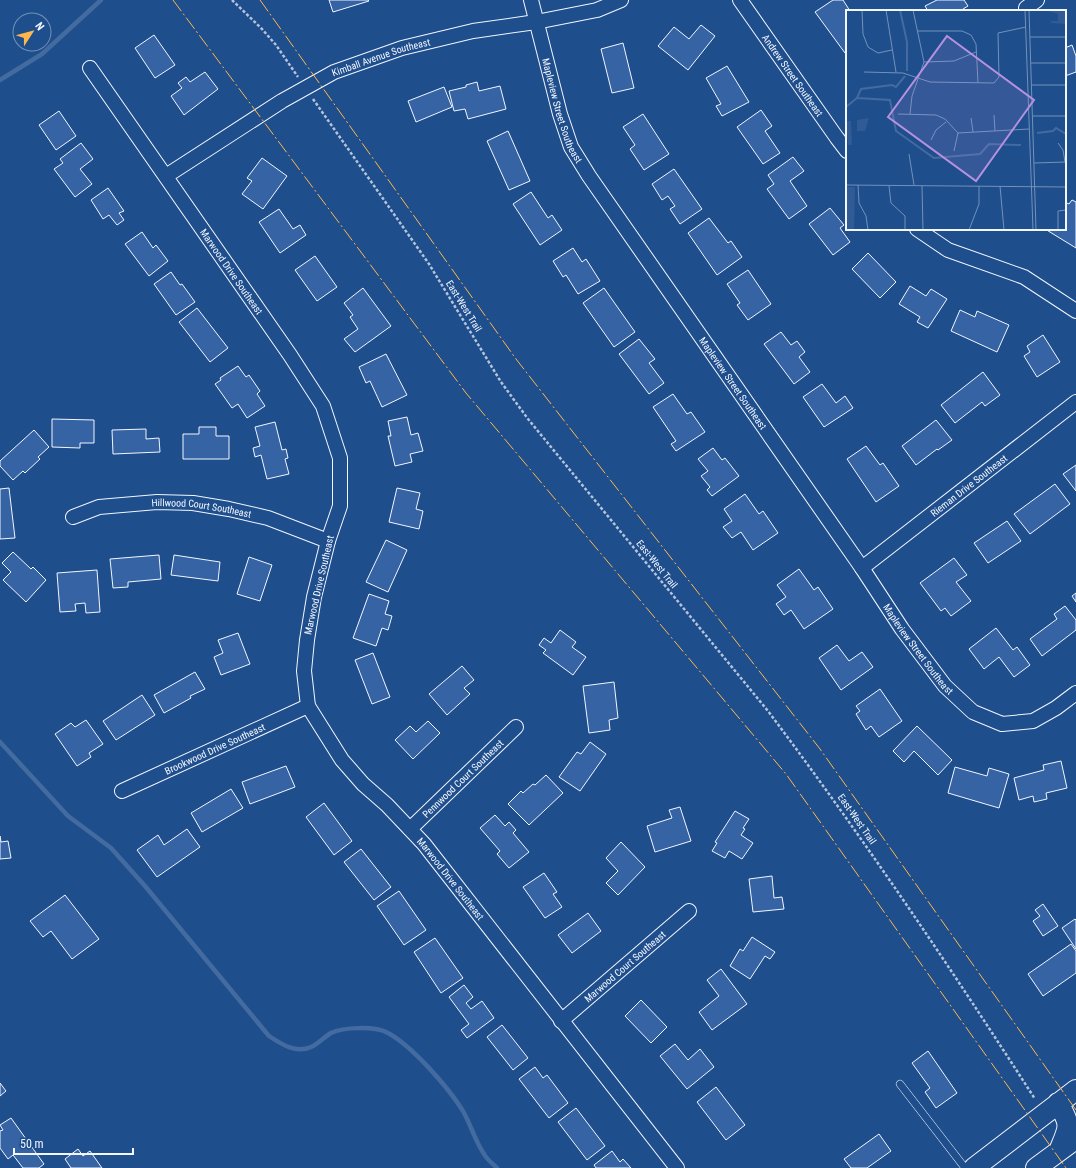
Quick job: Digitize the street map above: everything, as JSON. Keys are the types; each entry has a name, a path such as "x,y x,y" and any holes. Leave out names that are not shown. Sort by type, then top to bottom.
{"main road":[{"path":"974,1168 1076,1090"},
{"path":"1058,1103 1068,1121 1067,1132 1059,1151"},
{"path":"1036,1168 1076,1138"}],"street":[{"name":"Mapleview Street Southeast","path":"532,0 536,22 560,114 571,147 589,176 862,568 902,629 945,686 973,712 1002,724 1033,721 1056,708 1076,693"},
{"name":"Kimball Avenue Southeast","path":"166,176 282,101 334,72 402,48 473,31 536,22 597,10 621,0"},
{"name":"Andrew Street Southeast","path":"740,0 846,150"},
{"name":"Marwood Drive Southeast","path":"90,68 290,355 323,406 340,458 340,506 328,541 314,597 307,640 304,671 308,706 342,760 363,784 424,844 677,1168"},
{"path":"918,230 948,250 1024,277 1076,311"},
{"name":"Rieman Drive Southeast","path":"862,568 1076,402"},
{"name":"Hillwood Court Southeast","path":"73,517 99,507 157,502 193,503 229,508 268,518 328,541"},
{"name":"Brookwood Drive Southeast","path":"122,791 308,706"},
{"name":"Pennwood Court Southeast","path":"410,830 516,727"},
{"name":"Marwood Court Southeast","path":"561,1021 689,911"}],"lane":[{"path":"900,1084 965,1168"}],"path":[{"name":"East-West Trail","path":"232,0 276,45 429,264 501,382 524,413 768,711 804,760 856,832 997,1039 1038,1102"}],"building":[{"path":"329,0 368,0 369,1 333,12"},
{"path":"833,0 843,0 849,10 846,10 845,53 815,12"},
{"path":"937,0 964,0 968,6 964,10 927,10 925,6"},
{"path":"701,25 715,36 688,70 658,46 674,27 689,39"},
{"path":"154,35 175,65 155,78 135,48"},
{"path":"623,43 634,88 612,93 601,49"},
{"path":"1072,45 1076,56 1076,72 1066,76 1066,48"},
{"path":"727,66 749,102 722,116 716,106 721,104 706,78"},
{"path":"205,72 218,89 184,115 171,96 182,88 178,83 186,77 190,82"},
{"path":"477,82 479,91 500,86 506,109 468,119 465,109 454,111 449,91 466,87 466,85"},
{"path":"444,87 452,107 416,122 408,101"},
{"path":"761,110 772,126 765,131 780,153 763,164 737,127"},
{"path":"59,111 76,136 56,150 39,125"},
{"path":"643,114 669,154 644,170 630,149 635,145 623,127"},
{"path":"508,131 530,181 509,190 487,141"},
{"path":"81,143 93,159 80,169 92,184 75,197 54,169 63,163 60,159"},
{"path":"793,157 804,171 790,181 807,206 789,219 767,189 774,184 768,175"},
{"path":"262,158 287,176 263,209 242,194 252,181 247,178"},
{"path":"674,169 702,209 680,224 670,209 675,206 668,196 662,200 652,184"},
{"path":"108,188 124,211 119,213 124,220 117,225 109,215 103,219 91,200"},
{"path":"531,192 548,218 552,215 562,230 540,245 513,204"},
{"path":"1072,200 1076,202 1076,248 1047,230 1066,230 1066,202 1069,204"},
{"path":"830,208 844,225 840,228 850,242 833,255 809,224"},
{"path":"279,209 293,229 300,225 306,235 280,253 259,222"},
{"path":"709,218 728,243 731,241 742,257 717,275 688,233"},
{"path":"142,232 153,248 156,245 168,261 149,276 125,244"},
{"path":"573,248 582,262 586,259 600,281 578,294 566,275 563,277 553,261"},
{"path":"868,253 896,282 880,298 852,269"},
{"path":"315,256 337,287 317,301 295,270"},
{"path":"748,270 771,304 748,320 737,305 740,303 727,284"},
{"path":"171,272 195,302 176,315 154,284"},
{"path":"910,286 926,296 931,289 947,299 928,328 917,322 920,317 899,304"},
{"path":"363,288 391,326 355,352 344,339 358,329 350,317 353,315 344,303"},
{"path":"604,288 635,332 614,347 583,303"},
{"path":"197,308 228,348 210,362 179,322"},
{"path":"960,310 975,317 977,311 1009,325 997,352 951,331"},
{"path":"781,332 791,345 797,341 805,352 799,357 810,372 794,384 764,344"},
{"path":"1043,335 1060,362 1037,377 1024,356 1030,352 1027,346"},
{"path":"639,339 655,359 649,363 664,383 649,394 619,354"},
{"path":"386,354 407,395 382,407 370,381 366,383 359,367"},
{"path":"238,366 246,377 249,375 260,391 257,394 265,406 247,418 238,404 232,408 215,384 221,380 220,378"},
{"path":"983,372 1000,395 985,406 982,402 955,423 941,405"},
{"path":"822,384 836,403 845,396 853,408 824,427 803,397"},
{"path":"673,394 687,414 691,412 705,432 676,451 671,444 676,441 653,407"},
{"path":"407,417 411,435 418,433 423,451 410,454 412,462 395,466 388,436 391,436 388,421"},
{"path":"52,419 94,420 94,443 80,443 80,448 52,447"},
{"path":"936,420 952,440 916,465 902,446"},
{"path":"275,422 282,450 286,449 288,458 285,459 289,474 267,479 261,455 255,457 253,448 260,446 255,427"},
{"path":"199,427 216,427 216,436 229,436 229,459 183,459 183,434 199,434"},
{"path":"146,429 146,439 159,438 160,452 113,454 112,430"},
{"path":"34,430 49,447 38,457 40,459 25,473 23,471 13,480 0,466 0,461"},
{"path":"866,446 880,465 883,463 899,486 876,502 847,459"},
{"path":"713,448 722,460 725,458 739,476 712,496 707,490 710,487 701,476 708,471 698,459"},
{"path":"1076,465 1076,491 1063,474"},
{"path":"1055,484 1070,504 1030,534 1014,514"},
{"path":"9,488 15,538 0,539 0,489"},
{"path":"397,488 420,493 416,509 423,511 419,529 389,522"},
{"path":"745,494 759,514 763,511 778,533 753,550 741,532 732,538 723,527 732,521 724,509"},
{"path":"1007,521 1021,541 988,563 974,543"},
{"path":"386,540 407,550 388,592 366,582"},
{"path":"13,552 31,569 33,567 46,580 26,602 3,580 11,572 2,563"},
{"path":"159,555 161,579 128,582 128,587 113,588 110,559"},
{"path":"174,555 220,562 218,581 171,575"},
{"path":"249,557 272,565 260,601 237,594"},
{"path":"954,558 967,575 956,582 971,601 951,616 945,608 941,611 920,583"},
{"path":"799,569 814,590 818,587 833,609 804,629 791,610 784,615 776,604 786,597 777,585"},
{"path":"97,570 100,612 86,613 85,603 75,604 76,611 60,612 57,573"},
{"path":"1076,593 1076,602 1072,596"},
{"path":"369,594 389,601 385,614 392,616 388,630 382,628 376,646 353,638"},
{"path":"1065,606 1076,620 1076,630 1042,656 1030,639 1057,619 1054,614"},
{"path":"996,628 1013,650 1017,647 1030,665 1014,677 999,657 984,669 969,649"},
{"path":"560,630 576,642 572,647 586,657 573,675 543,653 546,650 539,645 544,638 551,643"},
{"path":"238,633 250,664 221,675 214,657 223,653 218,640"},
{"path":"837,645 849,661 862,652 873,667 841,690 819,658"},
{"path":"373,653 390,697 372,704 355,660"},
{"path":"462,666 474,680 464,688 470,694 447,715 429,694"},
{"path":"195,672 205,689 190,696 191,698 164,713 154,695"},
{"path":"614,682 618,718 609,720 610,730 589,733 583,686"},
{"path":"880,689 902,721 879,737 871,726 866,730 856,714 860,711 856,706"},
{"path":"142,695 155,715 116,740 103,721"},
{"path":"86,720 103,744 89,753 91,757 77,766 55,734 71,723 75,727"},
{"path":"428,721 440,733 413,759 395,740 410,726 416,732"},
{"path":"917,726 952,760 938,775 914,751 904,762 893,751"},
{"path":"590,742 606,754 580,791 559,777 577,752 581,754"},
{"path":"1061,761 1067,788 1046,793 1047,799 1034,802 1033,796 1019,800 1014,778 1044,770 1043,765"},
{"path":"286,766 295,787 250,804 242,782"},
{"path":"955,767 987,776 989,768 1009,774 999,808 948,793"},
{"path":"546,775 563,793 529,825 508,804 521,791 523,793"},
{"path":"231,789 243,808 202,832 191,813"},
{"path":"324,803 352,841 334,855 306,817"},
{"path":"680,807 691,841 655,852 647,826 672,818 669,810"},
{"path":"735,811 749,819 743,828 745,829 741,835 753,843 742,859 729,851 725,858 712,851 717,843 715,842"},
{"path":"495,815 505,826 509,822 516,830 513,833 529,852 509,868 497,854 500,851 480,828"},
{"path":"187,829 200,847 157,877 137,850 158,835 164,845"},
{"path":"0,836 1,842 8,841 11,858 0,859"},
{"path":"621,842 645,867 618,895 606,883 618,871 606,858"},
{"path":"361,849 391,887 374,900 344,862"},
{"path":"544,873 557,892 553,894 562,907 545,918 523,887"},
{"path":"772,876 774,898 782,897 784,909 753,912 749,879"},
{"path":"399,891 426,930 404,945 377,906"},
{"path":"65,895 99,939 72,959 51,931 43,937 30,921"},
{"path":"1043,904 1058,926 1043,936 1033,921 1040,916 1035,910"},
{"path":"588,913 601,931 572,953 558,935"},
{"path":"1075,919 1076,920 1076,949 1062,928"},
{"path":"752,937 775,952 770,959 765,956 750,979 730,966 740,949 743,951"},
{"path":"435,938 463,978 441,993 414,952"},
{"path":"1071,944 1076,951 1076,973 1043,996 1028,974"},
{"path":"721,969 747,1004 712,1030 699,1012 719,996 707,980"},
{"path":"464,985 473,997 466,1003 471,1009 482,1001 494,1018 467,1038 461,1030 469,1024 449,997"},
{"path":"641,1000 667,1027 651,1043 625,1016"},
{"path":"502,1025 528,1058 513,1070 487,1037"},
{"path":"675,1044 688,1060 700,1049 714,1067 687,1089 660,1056"},
{"path":"928,1051 957,1093 936,1108 925,1092 930,1088 912,1063"},
{"path":"535,1067 543,1078 547,1075 568,1103 549,1118 519,1079"},
{"path":"0,1083 6,1091 0,1096"},
{"path":"716,1087 745,1125 726,1140 697,1102"},
{"path":"576,1108 605,1146 587,1160 558,1122"},
{"path":"11,1118 44,1164 39,1168 23,1168 13,1155 8,1159 0,1148 0,1131 3,1130 0,1125"},
{"path":"879,1134 891,1151 867,1168 851,1168 844,1159"},
{"path":"78,1149 83,1156 90,1151 102,1168 71,1168 65,1159"},
{"path":"612,1151 620,1162 623,1159 631,1168 596,1168 594,1165"}],"waterway":[{"path":"0,80 42,54 101,0"},
{"path":"0,742 68,816 111,848 145,886 269,1036 294,1049 305,1049 316,1044 331,1033 343,1029 368,1028 388,1033 408,1047 439,1079 463,1111 482,1152 497,1168"}],"power":[{"path":"173,0 466,393 786,774 1066,1168"},
{"path":"260,0 516,359 820,749 1076,1110"}]}
